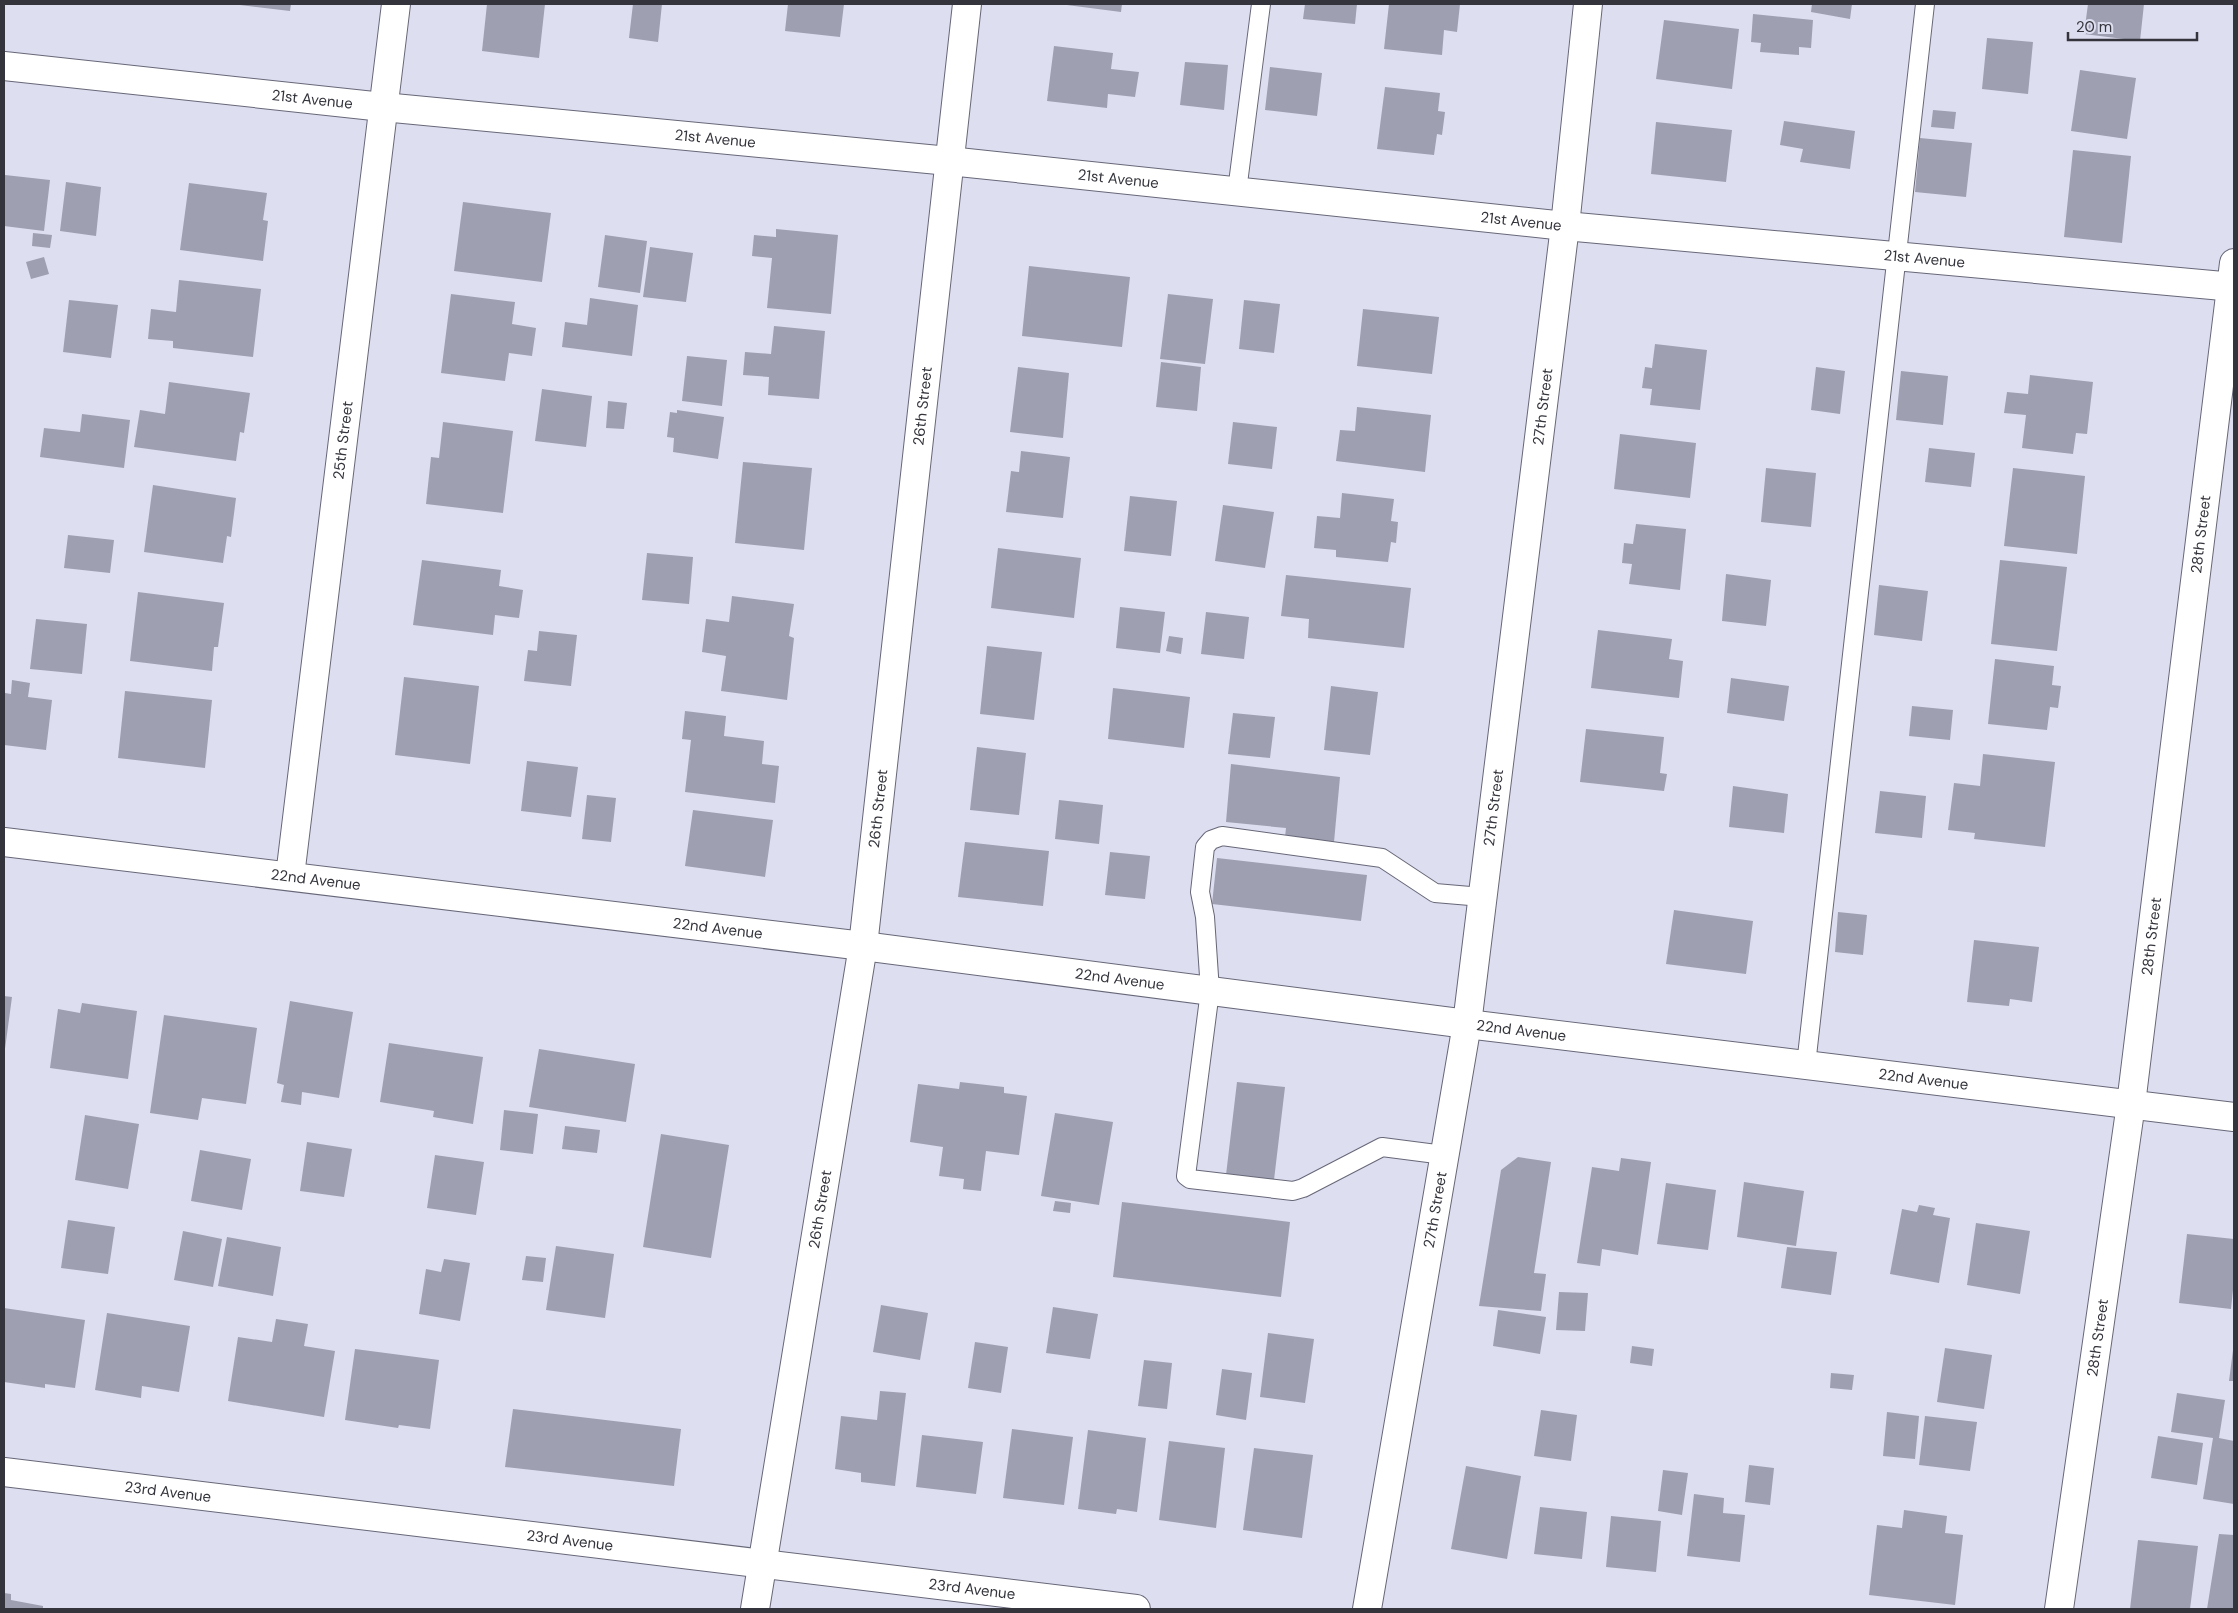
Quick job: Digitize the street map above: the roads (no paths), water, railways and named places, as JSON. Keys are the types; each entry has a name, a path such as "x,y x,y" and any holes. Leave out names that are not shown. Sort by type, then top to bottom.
{"street":[{"name":"25th Street","path":"290,876 396,4"},
{"name":"26th Street","path":"755,1609 863,946 967,4"},
{"name":"27th Street","path":"1367,1609 1467,1024 1565,226 1588,4"},
{"name":"21st Avenue","path":"4,66 383,107 949,161 1565,226 1898,256 2233,279"},
{"name":"28th Street","path":"2059,1609 2131,1104 2233,279"},
{"name":"22nd Avenue","path":"4,842 863,946 1467,1024 2234,1117"},
{"name":"23rd Avenue","path":"4,1472 762,1566 1136,1609"}],"lane":[{"path":"1237,191 1261,4"},
{"path":"1806,1065 1926,4"},
{"path":"1444,1154 1382,1147 1303,1188 1293,1191 1190,1179 1186,1176 1185,1169 1210,991 1200,892 1205,847 1211,840 1222,836 1382,858 1435,894 1482,897"}]}
